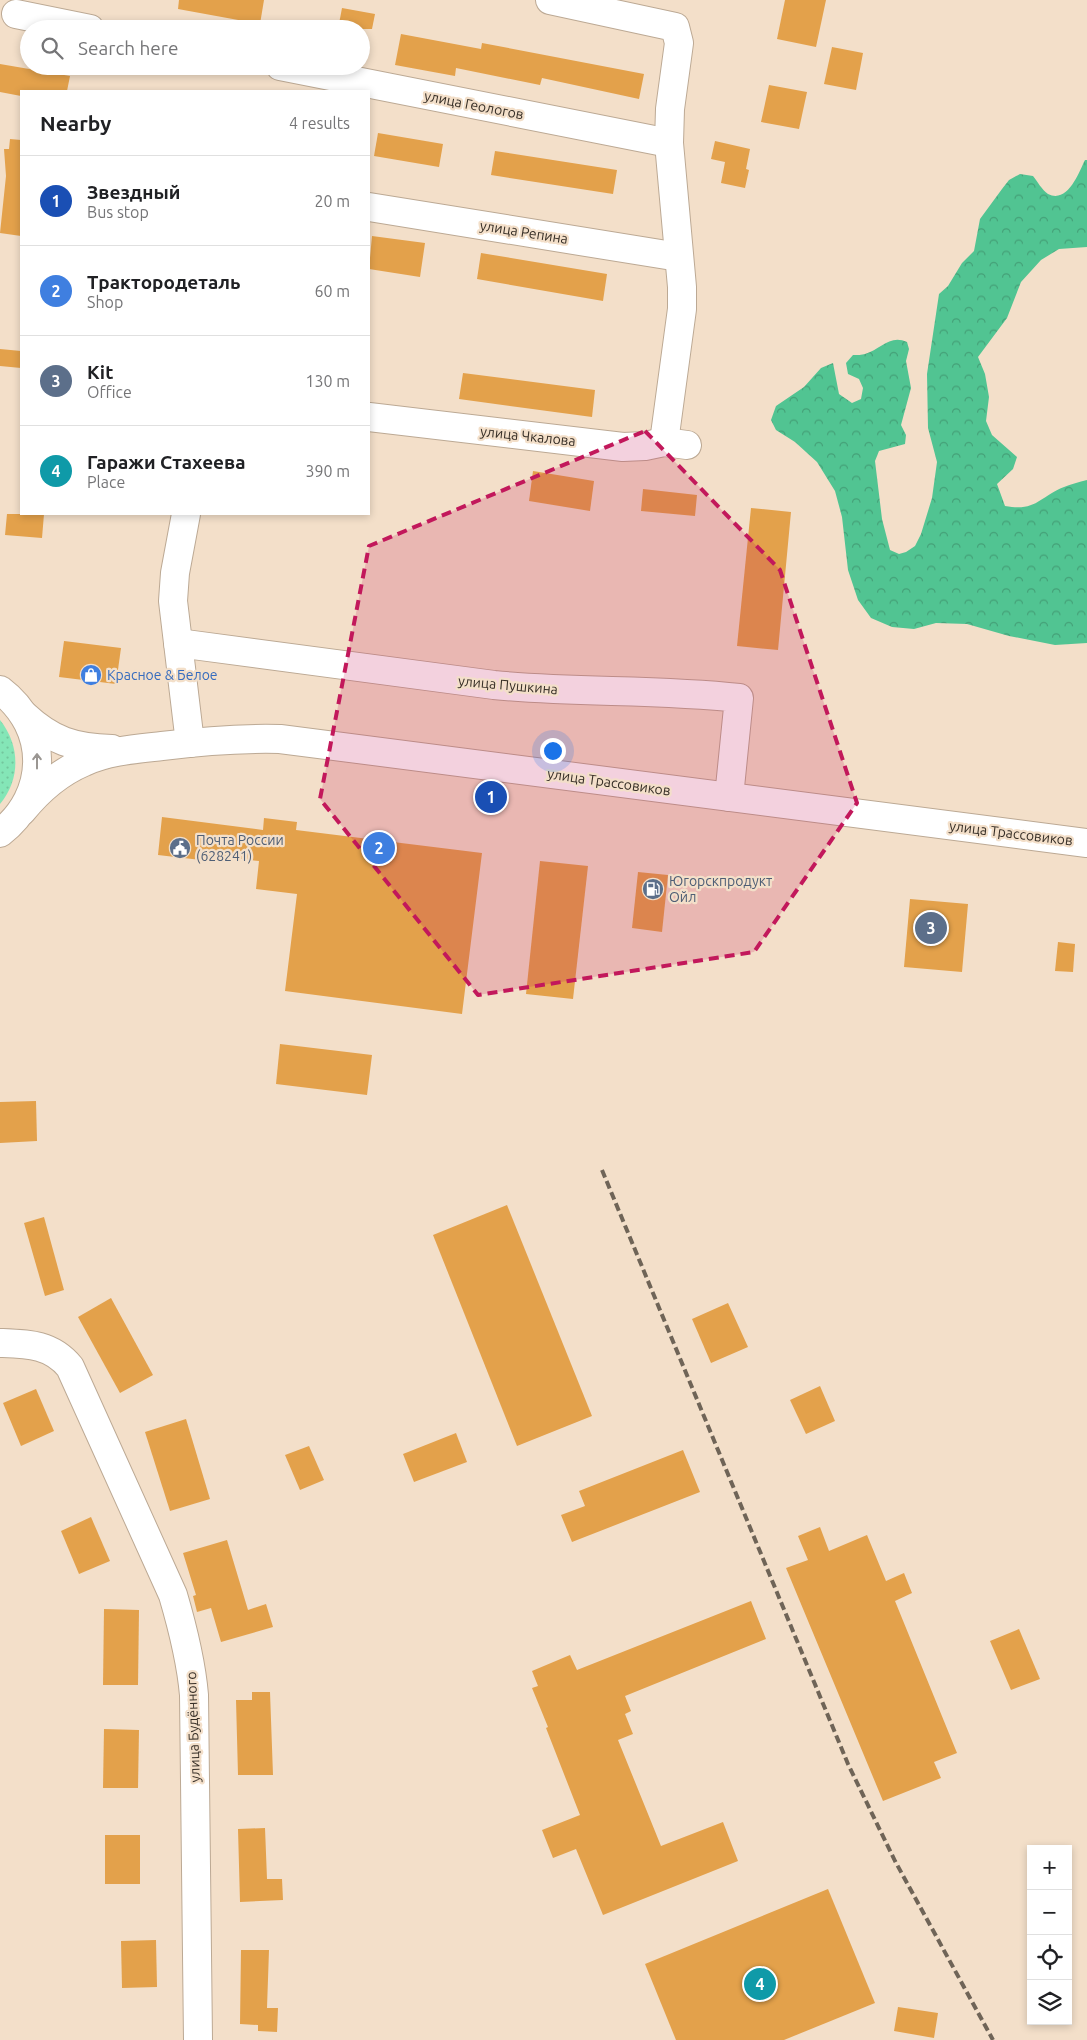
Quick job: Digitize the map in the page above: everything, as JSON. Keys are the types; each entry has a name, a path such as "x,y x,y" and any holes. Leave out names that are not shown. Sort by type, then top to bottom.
{"street":[{"path":"550,0 675,27 679,43 670,109 669,143 679,257"},
{"path":"16,14 46,20"},
{"name":"улица Геологов","path":"325,75 669,143"},
{"name":"улица Репина","path":"370,207 679,257"},
{"name":"улица Чкалова","path":"370,417 623,446 676,443 682,310 679,257"},
{"path":"186,515 175,573 174,601 190,742"},
{"name":"улица Пушкина","path":"178,643 537,690 683,692 739,698 729,797"},
{"path":"0,676 14,704 32,732 37,759 33,787 22,811"},
{"path":"14,704 38,729 56,740 91,747 131,749"},
{"name":"улица Трассовиков","path":"131,749 226,739 280,739 1087,843"},
{"path":"0,833 42,788 61,774 97,757 131,749"},
{"name":"улица Будённого","path":"0,1344 36,1346 51,1350 62,1357 70,1367 173,1595 184,1632 191,1663 194,1695 198,2040"}],"highlighted area":[{"path":"645,431 780,570 857,803 754,952 478,995 320,799 369,546"}],"green space":[{"path":"1085,160 1087,160 1087,247 1059,249 1041,260 1021,282 1007,318 978,357 985,374 989,397 986,421 992,435 1017,457 1013,469 997,484 1005,506 1024,507 1031,505 1064,487 1087,480 1087,643 1055,645 1009,636 967,624 936,623 914,629 892,627 871,618 858,600 848,570 842,517 835,491 817,462 795,442 776,430 771,420 776,406 804,387 821,368 833,363 839,394 852,403 861,399 863,388 859,379 848,374 846,363 853,355 871,352 890,341 901,340 907,342 909,349 906,361 911,388 901,425 906,435 905,444 879,451 875,461 882,519 890,550 899,554 915,546 921,534 932,498 937,462 928,428 927,374 939,294 948,286 962,263 974,251 980,219 1009,180 1020,174 1033,176 1048,194 1061,195 1072,185"},
{"path":"0,720 11,740 14,751 15,773 12,784 0,804"}],"building":[{"path":"179,0 264,0 261,20 238,20 178,9"},
{"path":"785,0 826,0 816,47 777,39"},
{"path":"342,8 375,14 372,29 370,29 370,20 340,20"},
{"path":"401,34 481,49 482,43 644,74 639,99 542,78 540,85 456,68 455,76 395,65"},
{"path":"832,47 863,53 856,90 824,84"},
{"path":"0,64 20,67 20,75 70,76 67,90 20,90 20,96 0,92"},
{"path":"769,85 807,92 799,129 761,122"},
{"path":"378,133 443,144 439,167 374,156"},
{"path":"10,139 20,140 20,236 0,233 6,176 4,149 9,149"},
{"path":"715,141 750,149 746,169 749,170 745,188 721,183 725,162 711,159"},
{"path":"495,151 617,170 613,194 491,175"},
{"path":"372,236 425,243 420,277 370,269"},
{"path":"481,253 607,274 603,301 477,279"},
{"path":"0,349 20,351 20,368 0,366"},
{"path":"463,373 595,390 592,417 459,399"},
{"path":"533,471 594,481 590,511 529,501"},
{"path":"643,489 697,495 695,516 641,511"},
{"path":"751,508 791,512 778,650 737,646"},
{"path":"7,514 44,515 42,538 5,535"},
{"path":"64,641 121,648 116,684 59,677"},
{"path":"162,817 263,830 264,818 297,822 296,830 482,853 462,1014 285,991 297,894 256,889 259,861 219,856 218,862 158,855"},
{"path":"540,861 588,866 573,999 526,994"},
{"path":"638,872 668,875 662,932 632,928"},
{"path":"910,899 968,904 962,972 904,967"},
{"path":"1058,942 1075,944 1073,972 1055,971"},
{"path":"280,1044 372,1055 367,1095 276,1084"},
{"path":"36,1101 37,1141 0,1143 0,1102"},
{"path":"507,1205 592,1416 517,1446 433,1235"},
{"path":"44,1217 64,1290 45,1296 24,1223"},
{"path":"111,1298 153,1375 120,1393 78,1317"},
{"path":"728,1303 748,1347 711,1363 692,1319"},
{"path":"820,1386 835,1421 806,1434 790,1400"},
{"path":"36,1389 54,1431 21,1446 3,1403"},
{"path":"186,1419 210,1499 170,1511 145,1432"},
{"path":"456,1433 467,1462 414,1482 403,1454"},
{"path":"309,1446 324,1480 300,1490 285,1455"},
{"path":"683,1450 700,1492 572,1542 561,1515 585,1506 579,1491"},
{"path":"91,1517 110,1561 79,1574 61,1531"},
{"path":"820,1527 829,1551 867,1535 886,1581 904,1573 912,1593 895,1601 957,1753 934,1762 941,1778 883,1801 786,1568 808,1560 798,1536"},
{"path":"227,1540 248,1610 266,1604 273,1627 221,1642 211,1608 197,1612 193,1596 196,1595 183,1553"},
{"path":"751,1601 766,1639 625,1696 631,1711 625,1714 633,1734 618,1740 661,1846 723,1822 738,1861 603,1915 576,1849 553,1858 542,1830 580,1815 532,1688 538,1686 532,1671 570,1655 577,1670"},
{"path":"104,1609 139,1610 138,1685 103,1685"},
{"path":"1019,1629 1040,1679 1011,1690 990,1641"},
{"path":"252,1692 270,1692 273,1775 238,1775 236,1700 252,1700"},
{"path":"104,1729 139,1730 138,1788 103,1788"},
{"path":"265,1828 267,1879 282,1879 283,1900 240,1902 238,1829"},
{"path":"105,1835 140,1835 140,1884 105,1884"},
{"path":"828,1889 875,2003 784,2040 676,2040 645,1964"},
{"path":"156,1940 157,1987 122,1988 121,1941"},
{"path":"241,1950 269,1950 267,2008 278,2008 277,2032 258,2031 258,2025 240,2024"},
{"path":"898,2007 938,2013 934,2038 894,2031"}],"railway":[{"path":"602,1170 848,1764 895,1861 993,2040"}],"place":[{"name":"Красное & Белое","path":"91,675"},
{"name":"Звездный","path":"491,797"},
{"name":"Почта России (628241)","path":"180,848"},
{"name":"Трактородеталь","path":"379,848"},
{"name":"Югорскпродукт Ойл","path":"653,889"},
{"name":"Kit","path":"931,928"},
{"name":"Гаражи Стахеева","path":"760,1984"}]}
